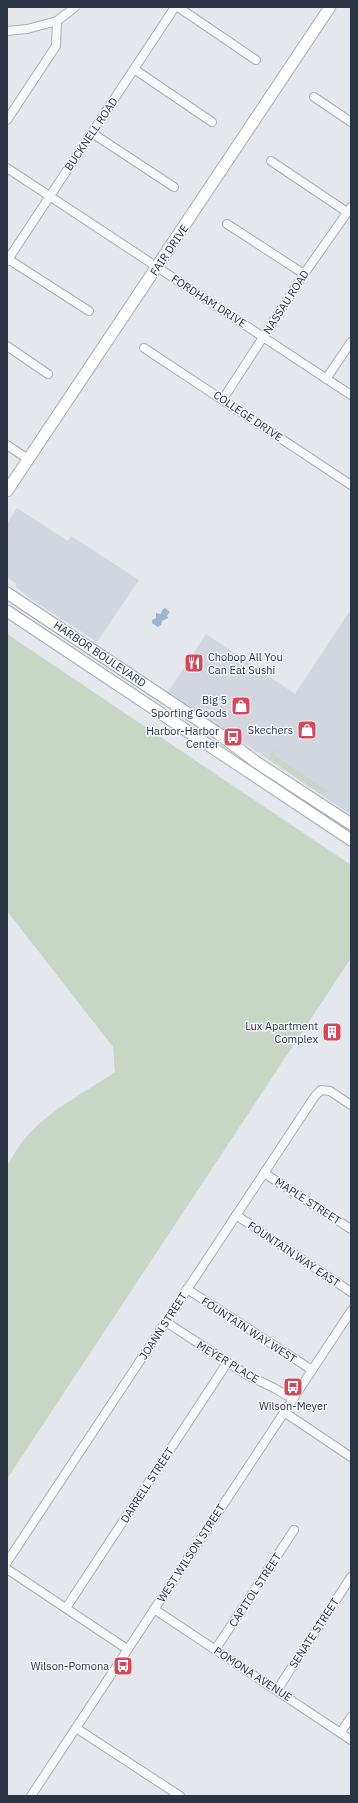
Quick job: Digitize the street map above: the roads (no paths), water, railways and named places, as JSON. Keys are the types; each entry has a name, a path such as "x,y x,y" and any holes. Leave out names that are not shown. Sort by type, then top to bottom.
{"main road":[{"name":"FAIR DRIVE","path":"7,491 158,267 330,7"},
{"name":"HARBOR BOULEVARD","path":"7,593 182,710 256,762 351,824"},
{"name":"HARBOR BOULEVARD","path":"7,612 351,840"}],"street":[{"path":"7,31 27,29 58,21 74,7"},
{"path":"176,7 256,60"},
{"name":"BUCKNELL ROAD","path":"8,260 49,195 176,7"},
{"path":"7,120 56,46 58,21"},
{"path":"134,69 212,122"},
{"path":"314,97 351,122"},
{"path":"92,133 174,187"},
{"path":"271,161 349,210"},
{"name":"FORDHAM DRIVE","path":"7,168 351,395"},
{"name":"NASSAU ROAD","path":"222,399 304,274 349,210"},
{"path":"227,224 304,274"},
{"path":"8,260 89,311"},
{"path":"326,379 351,342"},
{"path":"7,346 48,374"},
{"name":"COLLEGE DRIVE","path":"144,348 351,485"},
{"path":"7,445 28,459"},
{"name":"JOANN STREET","path":"7,1562 315,1096 321,1090 330,1091 351,1105"},
{"name":"MAPLE STREET","path":"264,1172 351,1229"},
{"name":"FOUNTAIN WAY EAST","path":"236,1215 351,1292"},
{"name":"FOUNTAIN WAY WEST","path":"187,1289 312,1370"},
{"name":"WEST WILSON STREET","path":"31,1796 351,1311"},
{"name":"MEYER PLACE","path":"166,1322 247,1375 293,1399"},
{"name":"DARRELL STREET","path":"66,1608 227,1362"},
{"path":"284,1412 351,1457"},
{"name":"CAPITOL STREET","path":"215,1650 294,1530"},
{"path":"7,1569 127,1649"},
{"name":"SENATE STREET","path":"277,1690 351,1577"},
{"name":"POMONA AVENUE","path":"154,1609 351,1740"},
{"path":"120,1661 128,1666"},
{"path":"341,1732 351,1717"},
{"path":"76,1728 180,1796"}],"water":[{"path":"165,608 170,612 167,615 168,618 162,621 161,625 158,627 152,623 152,620 156,618 156,613 161,614 162,610"}],"place":[{"name":"Chobop All You Can Eat Sushi","path":"194,663"},
{"name":"Big 5 Sporting Goods","path":"241,706"},
{"name":"Skechers","path":"307,730"},
{"name":"Harbor-Harbor Center","path":"233,737"},
{"name":"Lux Apartment Complex","path":"332,1032"},
{"name":"Wilson-Meyer","path":"293,1387"},
{"name":"Wilson-Pomona","path":"123,1666"}]}
